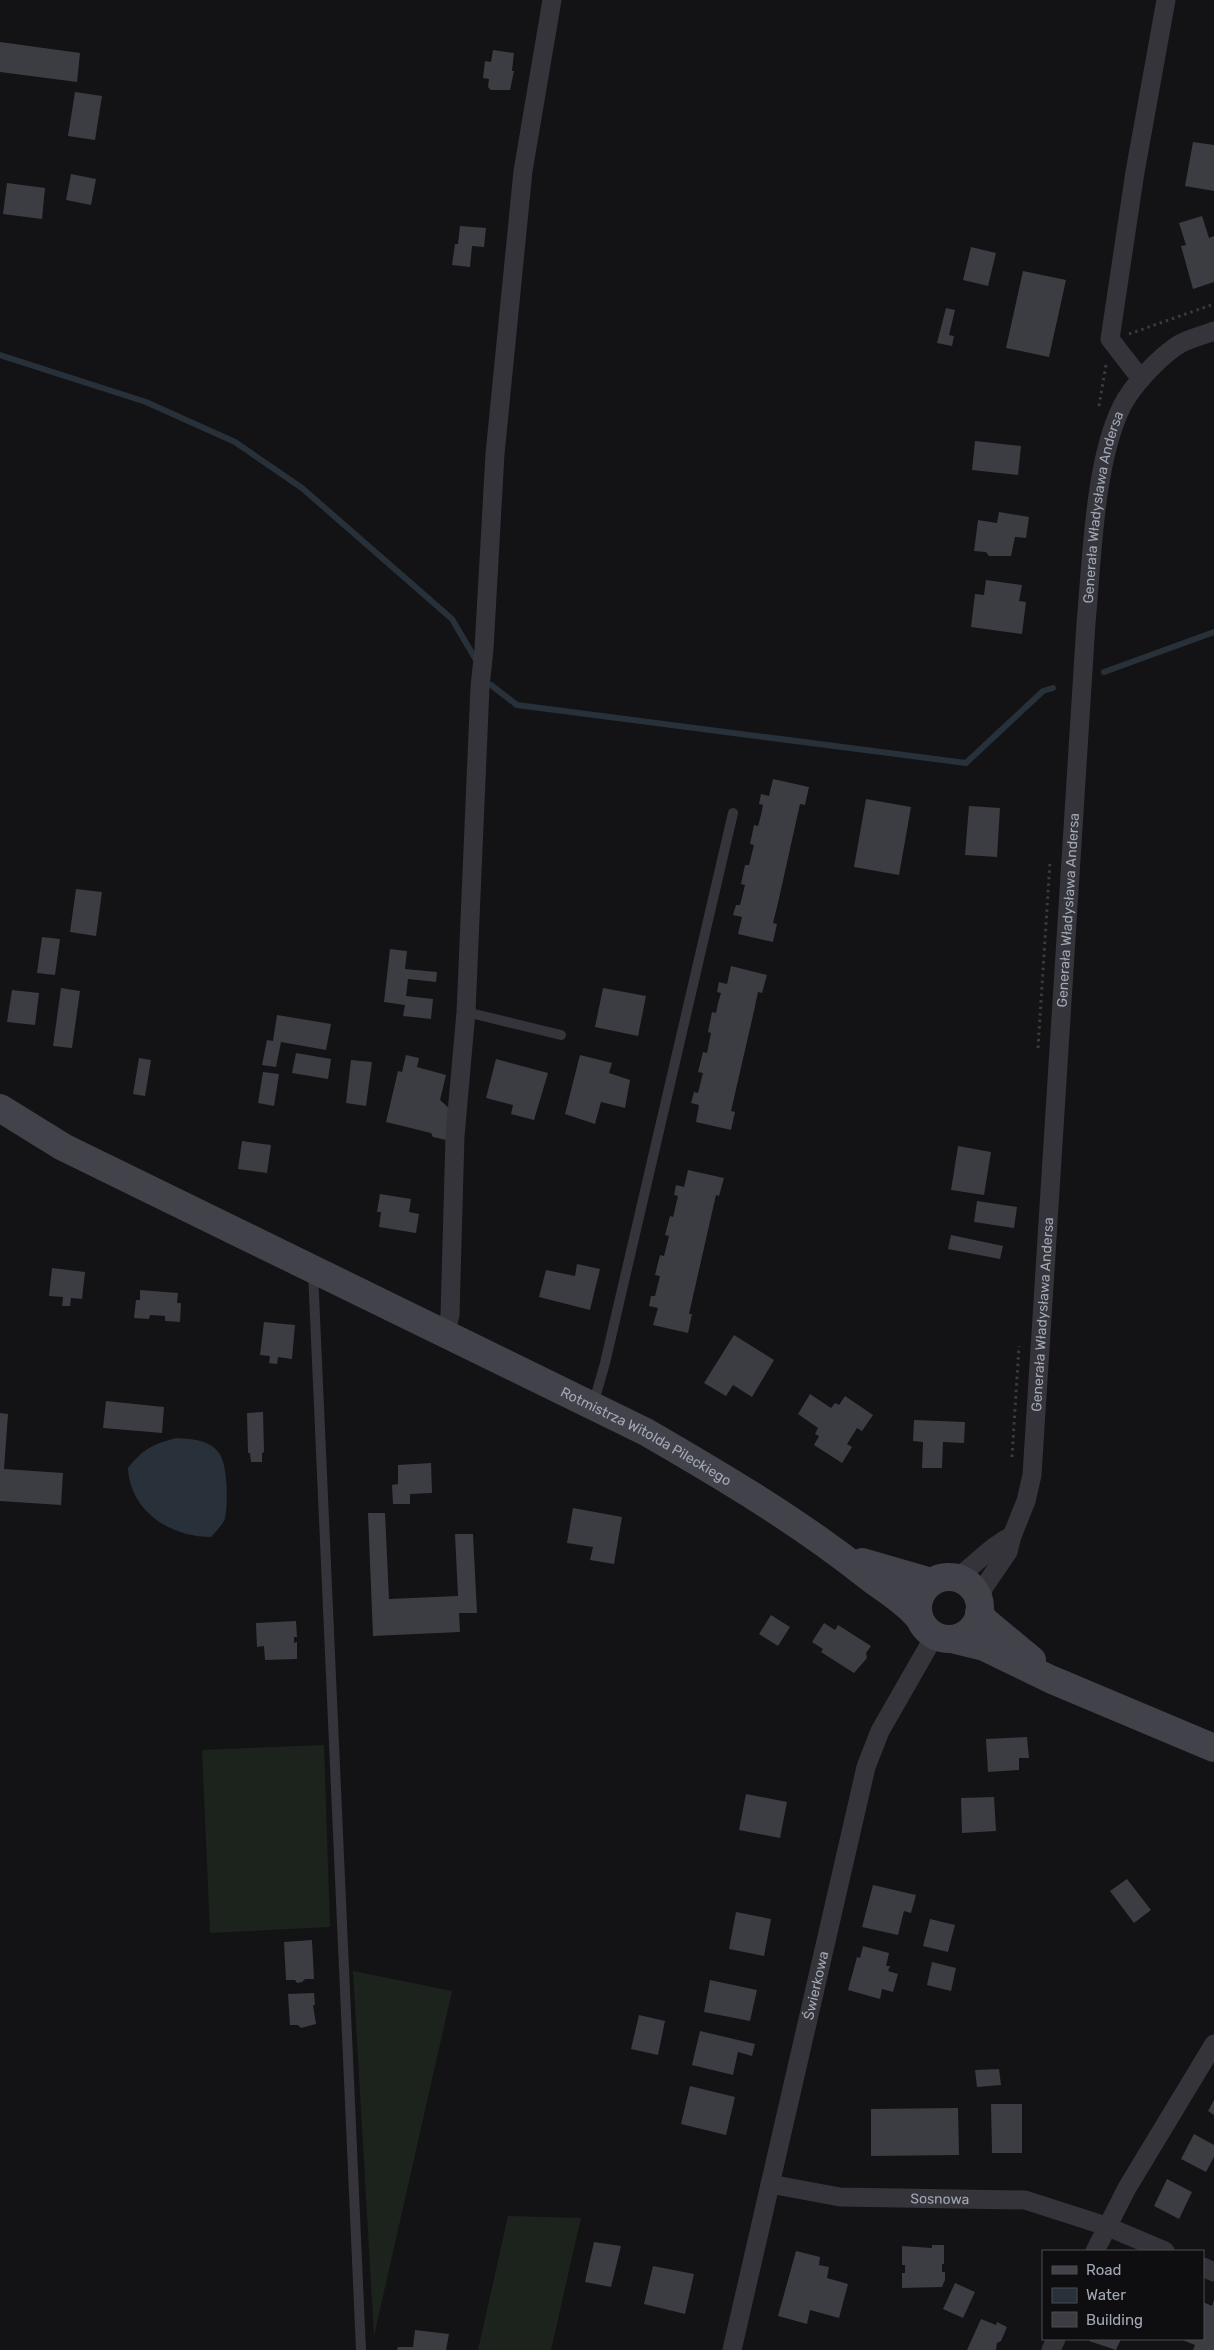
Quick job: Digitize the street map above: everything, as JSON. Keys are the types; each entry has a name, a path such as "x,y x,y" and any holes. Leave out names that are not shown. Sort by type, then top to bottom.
{"street":[{"path":"445,1335 450,1315 455,1136 466,1012 480,687 484,649 495,454 523,171 552,0"},
{"path":"1141,379 1110,339 1134,172 1166,0"},
{"name":"Generała Władysława Andersa","path":"979,1608 984,1586 1008,1552 1012,1536 1026,1502 1032,1475 1086,624 1098,499 1108,439 1122,405 1141,379 1176,346 1214,331"},
{"name":"Rotmistrza Witolda Pileckiego","path":"0,1108 63,1147 646,1432 738,1485 838,1552 908,1604 935,1631"},
{"path":"1012,1536 998,1542 968,1570 944,1580 919,1598 918,1608 935,1631 984,1647 1050,1679 1214,1748"},
{"name":"Rotmistrza Witolda Pileckiego","path":"838,1552 872,1565 944,1580"},
{"path":"944,1580 970,1585 985,1621 1022,1650 1050,1679"},
{"path":"935,1631 961,1637 970,1631 976,1623 979,1608"},
{"name":"Świerkowa","path":"732,2350 866,1768 880,1731 935,1631"},
{"path":"1095,2250 1106,2226 1214,2044"},
{"name":"Sosnowa","path":"770,2184 840,2197 1025,2200 1106,2226 1163,2250"}],"lane":[{"path":"593,1406 733,813"},
{"path":"466,1012 561,1035"},
{"path":"312,1269 361,2350"}],"shaded area":[{"path":"324,1745 330,1927 210,1933 202,1750"},
{"path":"353,1971 452,1991 374,2336"},
{"path":"508,2216 581,2218 551,2350 478,2350"}],"water":[{"path":"177,1438 195,1440 211,1445 222,1459 227,1485 226,1512 223,1523 211,1537 181,1532 167,1527 155,1519 144,1509 130,1483 128,1468 139,1456 155,1445"}],"building":[{"path":"0,42 80,53 77,82 0,72"},
{"path":"493,50 514,53 512,71 514,71 510,90 491,90 488,87 489,79 483,78 485,61 491,62"},
{"path":"75,92 102,96 95,140 68,136"},
{"path":"1193,142 1214,145 1214,191 1185,186"},
{"path":"71,174 96,179 91,205 66,200"},
{"path":"7,183 45,188 42,219 3,214"},
{"path":"1202,216 1209,238 1214,236 1214,282 1193,289 1181,246 1186,245 1179,223"},
{"path":"460,226 486,228 484,247 472,246 470,267 452,265 455,244 458,244"},
{"path":"971,247 996,253 988,286 963,280"},
{"path":"1023,271 1066,280 1049,357 1006,348"},
{"path":"946,308 955,310 949,335 954,336 952,346 937,343"},
{"path":"975,441 1021,446 1018,475 972,470"},
{"path":"999,512 1029,517 1026,538 1015,537 1011,556 989,556 986,552 974,551 978,520 997,523"},
{"path":"986,580 1022,585 1019,601 1026,602 1022,634 971,627 975,594 984,595"},
{"path":"773,779 809,787 805,805 800,804 773,923 777,924 773,942 738,934 742,917 733,915 736,905 740,905 745,885 741,884 745,865 749,865 754,845 750,844 754,825 758,826 761,815 763,805 759,804 761,794 769,796"},
{"path":"866,799 911,807 899,875 854,867"},
{"path":"969,806 1000,808 997,857 965,855"},
{"path":"76,889 102,892 96,936 70,932"},
{"path":"42,937 60,939 55,975 37,973"},
{"path":"390,949 407,951 405,969 437,972 436,982 408,979 406,996 433,999 431,1019 403,1016 405,1005 384,1002"},
{"path":"731,966 767,975 762,993 758,992 731,1111 735,1112 731,1130 696,1122 699,1105 691,1103 694,1092 698,1093 703,1073 698,1072 703,1052 707,1053 711,1033 708,1032 712,1012 716,1013 721,993 717,992 719,982 727,984"},
{"path":"61,988 80,991 72,1048 53,1046"},
{"path":"603,988 646,996 638,1036 595,1027"},
{"path":"12,990 39,993 35,1025 7,1022"},
{"path":"277,1015 331,1024 326,1050 281,1042 276,1067 262,1065 267,1040 273,1041"},
{"path":"296,1053 331,1059 328,1079 292,1073"},
{"path":"406,1055 419,1058 417,1067 446,1075 440,1100 451,1110 446,1140 433,1137 431,1133 386,1122 398,1071 402,1072"},
{"path":"580,1055 612,1063 609,1073 630,1080 625,1108 601,1102 595,1124 565,1114"},
{"path":"139,1058 151,1060 145,1096 133,1094"},
{"path":"496,1059 548,1073 534,1120 511,1114 513,1105 486,1098"},
{"path":"351,1060 372,1062 366,1106 346,1103"},
{"path":"263,1072 279,1074 274,1106 258,1103"},
{"path":"242,1141 271,1145 267,1173 238,1169"},
{"path":"958,1146 991,1152 984,1195 951,1190"},
{"path":"688,1170 724,1178 719,1196 716,1195 689,1314 692,1314 688,1333 653,1325 658,1308 649,1306 651,1296 655,1296 660,1276 655,1275 660,1255 664,1256 669,1236 665,1235 670,1216 673,1217 678,1196 674,1195 676,1185 684,1187"},
{"path":"380,1194 411,1199 409,1212 419,1214 416,1233 379,1227 381,1212 377,1212"},
{"path":"977,1201 1017,1207 1014,1228 974,1222"},
{"path":"951,1235 1003,1246 1000,1259 948,1249"},
{"path":"577,1264 600,1269 590,1310 539,1297 546,1270 575,1276"},
{"path":"52,1268 85,1272 82,1299 71,1298 70,1306 62,1306 63,1297 49,1296"},
{"path":"140,1290 178,1293 177,1303 181,1303 180,1322 165,1321 165,1316 150,1315 149,1319 134,1318 136,1300 140,1300"},
{"path":"264,1322 295,1325 292,1359 278,1357 277,1364 269,1363 270,1356 260,1355"},
{"path":"734,1335 774,1360 752,1397 733,1385 726,1396 704,1383"},
{"path":"810,1394 831,1408 835,1403 839,1405 845,1396 873,1415 862,1431 857,1428 847,1444 852,1447 842,1463 814,1445 819,1436 815,1434 818,1428 798,1414"},
{"path":"106,1401 164,1407 162,1433 103,1428"},
{"path":"263,1412 264,1452 262,1453 262,1462 251,1462 250,1453 248,1453 247,1413"},
{"path":"0,1413 8,1414 4,1469 63,1473 61,1505 0,1501"},
{"path":"914,1420 965,1422 964,1443 943,1442 942,1468 922,1468 923,1442 913,1441"},
{"path":"431,1463 432,1493 410,1494 410,1504 393,1504 392,1485 398,1484 398,1465"},
{"path":"573,1508 622,1517 614,1564 590,1560 593,1547 567,1543"},
{"path":"368,1513 385,1513 389,1599 458,1596 455,1534 473,1534 477,1613 459,1613 460,1632 373,1636"},
{"path":"771,1615 790,1627 778,1646 759,1634"},
{"path":"296,1621 297,1637 294,1637 294,1643 297,1642 297,1659 265,1660 264,1646 257,1647 256,1623"},
{"path":"824,1623 835,1630 838,1625 871,1646 866,1653 867,1658 854,1673 821,1652 823,1649 812,1642"},
{"path":"1027,1737 1029,1758 1019,1758 1019,1770 988,1772 986,1739"},
{"path":"746,1794 787,1802 780,1838 739,1830"},
{"path":"994,1797 996,1831 962,1833 961,1798"},
{"path":"1127,1879 1151,1910 1134,1923 1110,1891"},
{"path":"873,1885 916,1895 911,1913 904,1911 898,1935 862,1927"},
{"path":"736,1912 771,1919 764,1956 729,1949"},
{"path":"930,1919 955,1925 948,1952 923,1946"},
{"path":"312,1940 314,1979 305,1979 297,1983 295,1980 286,1980 284,1942"},
{"path":"863,1946 889,1953 886,1966 890,1966 888,1971 898,1974 893,1992 882,1989 880,1999 848,1990 857,1957 860,1958"},
{"path":"932,1962 956,1968 951,1991 927,1985"},
{"path":"710,1980 757,1990 750,2021 704,2012"},
{"path":"314,1993 315,2005 313,2005 316,2024 301,2028 298,2025 290,2025 288,1994"},
{"path":"639,2015 665,2021 658,2055 631,2049"},
{"path":"700,2031 755,2044 752,2056 738,2052 733,2075 692,2065"},
{"path":"999,2069 1001,2085 977,2087 975,2070"},
{"path":"690,2086 735,2097 726,2135 681,2124"},
{"path":"1214,2100 1214,2115 1208,2111"},
{"path":"991,2104 1022,2104 1022,2153 992,2153"},
{"path":"958,2108 959,2155 871,2156 871,2109"},
{"path":"1194,2134 1214,2145 1214,2157 1206,2172 1181,2159"},
{"path":"1167,2179 1192,2192 1179,2219 1154,2206"},
{"path":"594,2242 621,2246 611,2287 585,2282"},
{"path":"932,2245 944,2245 942,2272 945,2272 945,2280 942,2287 902,2288 902,2273 905,2273 905,2265 902,2265 902,2246 932,2248"},
{"path":"796,2251 820,2257 819,2265 829,2267 827,2278 848,2284 839,2318 810,2310 807,2324 778,2316"},
{"path":"653,2266 694,2274 685,2314 644,2304"},
{"path":"955,2283 975,2292 963,2318 943,2309"},
{"path":"1214,2300 1214,2350 1193,2350 1195,2345 1182,2340 1204,2340 1204,2302 1212,2306"},
{"path":"981,2319 996,2325 997,2322 1007,2327 1001,2341 997,2343 996,2350 967,2350"},
{"path":"415,2330 449,2334 446,2350 397,2350 398,2347 413,2347"},
{"path":"1090,2340 1121,2340 1116,2350"}],"waterway":[{"path":"0,355 146,402 235,442 302,488 452,619 476,660"},
{"path":"1104,672 1214,632"},
{"path":"491,685 517,705 966,763 1043,691 1053,688"}]}
